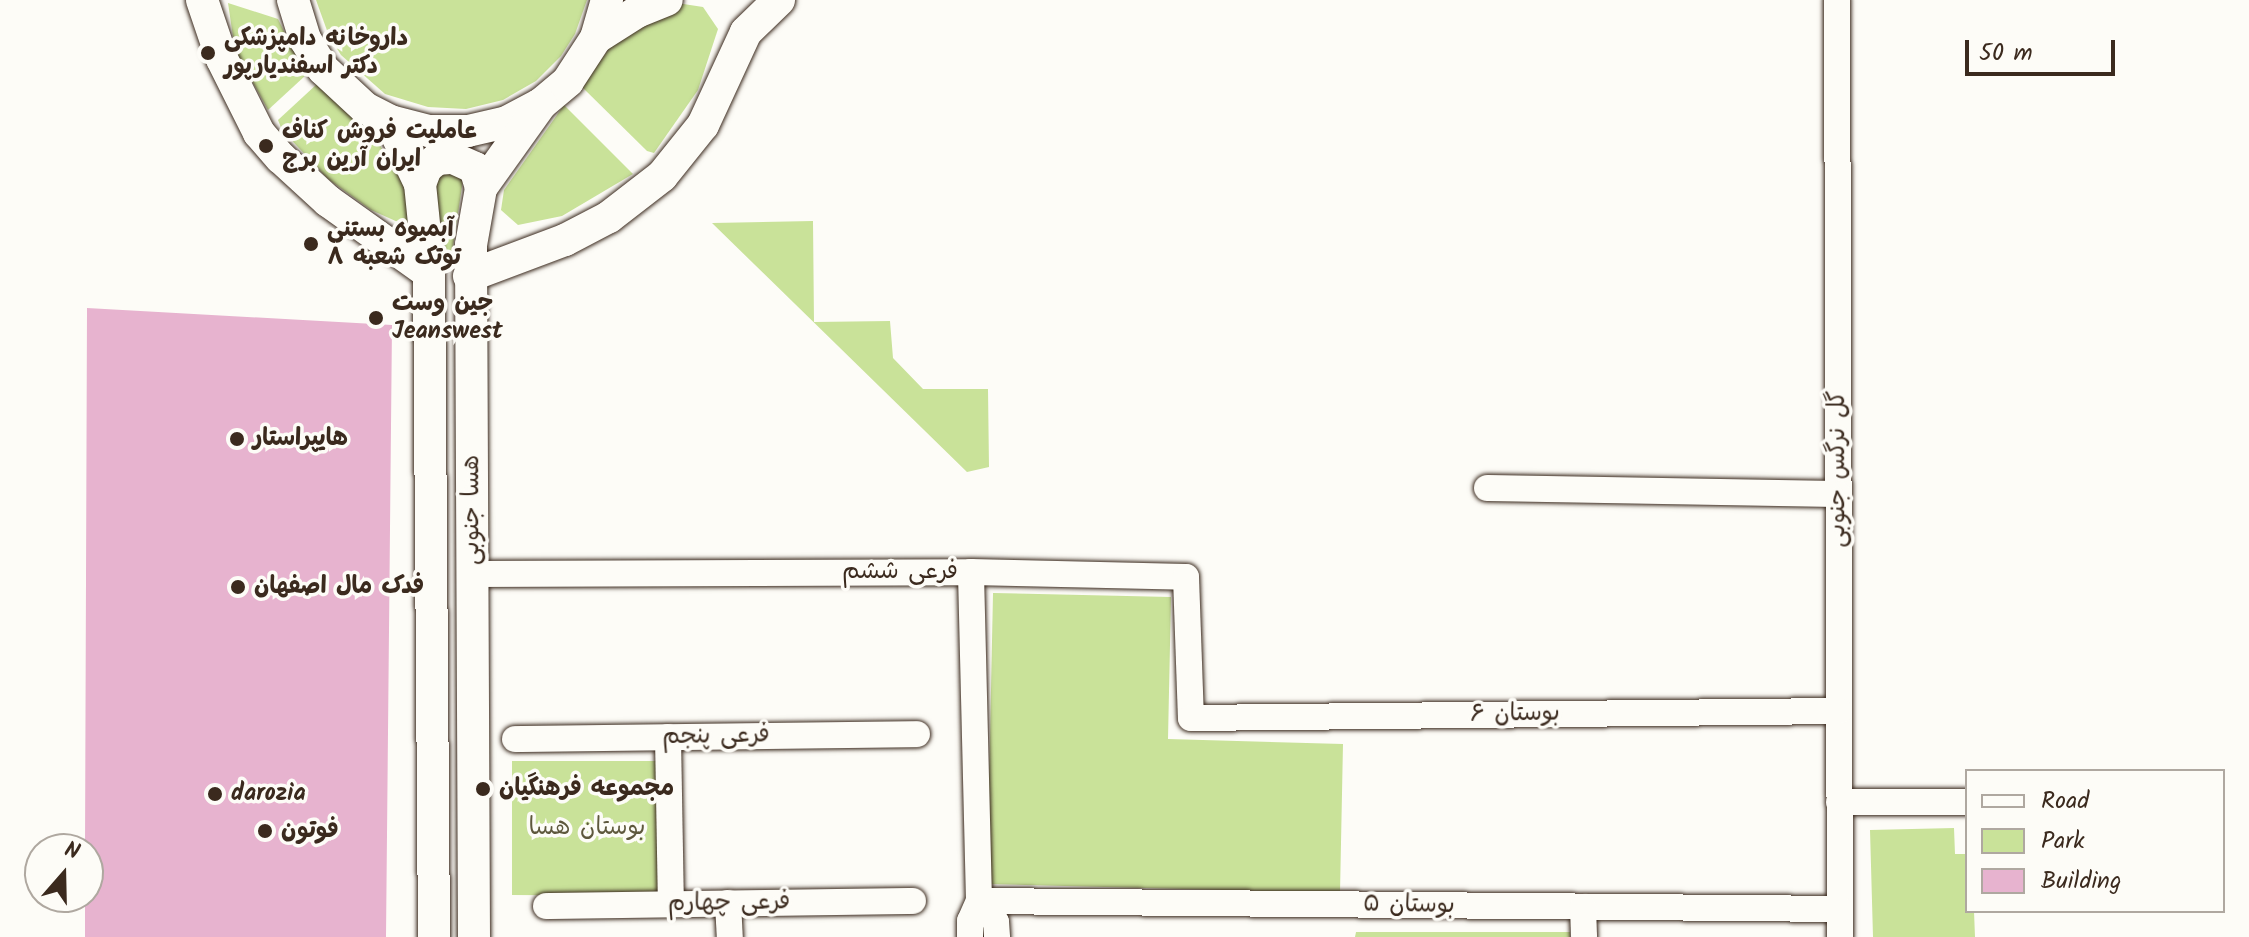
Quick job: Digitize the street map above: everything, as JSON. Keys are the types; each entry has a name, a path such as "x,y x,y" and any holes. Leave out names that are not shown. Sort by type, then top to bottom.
{"main road":[{"path":"202,0 222,59 259,133 328,201 429,273"},
{"path":"289,2 305,39 323,69 342,90 390,121 429,131 468,131 507,122 541,104 568,81 596,38 607,0"},
{"path":"596,38 637,12 667,0"},
{"path":"469,276 565,240 609,217 662,176 703,125 746,32 779,0"},
{"name":"هسا جنوبی","path":"474,937 469,276 481,188 541,104"},
{"name":"هسا جنوبی","path":"390,121 420,184 429,273 434,937"},
{"path":"420,184 426,168 437,159 453,158 475,168 481,188"},
{"path":"435,888 473,889"}],"street":[{"name":"گل نرگس جنوبی","path":"1837,0 1840,937"},
{"path":"1487,488 1838,494"},
{"path":"970,937 970,921 979,901 971,572"},
{"name":"فرعی ششم","path":"472,574 971,572 1186,577 1191,718"},
{"name":"بوستان ۶","path":"1191,718 1839,711"},
{"name":"فرعی پنجم","path":"515,739 917,734"},
{"path":"668,737 671,904"},
{"path":"1839,802 1965,802"},
{"name":"فرعی چهارم","path":"546,906 913,901"},
{"path":"979,901 996,922 997,937"},
{"name":"بوستان ۵","path":"979,901 1840,909"},
{"path":"728,903 730,937"},
{"path":"1583,907 1584,937"}],"green space":[{"path":"316,0 587,0 575,34 561,56 536,81 503,100 466,109 428,107 385,94 341,55 329,36"},
{"path":"228,3 278,19 306,75 268,110 235,50"},
{"path":"677,3 703,7 718,29 698,90 654,153 647,151 581,86 623,30"},
{"path":"317,84 373,134 405,186 409,227 371,210 328,179 282,130 278,120"},
{"path":"564,105 633,174 562,216 518,225 501,210 504,190"},
{"path":"446,169 463,180 450,267 442,266 431,182"},
{"path":"813,221 814,322 890,321 893,358 923,389 988,389 989,467 967,472 712,223"},
{"path":"993,593 1171,597 1168,739 1343,744 1340,893 987,884"},
{"name":"بوستان هسا","path":"512,761 661,761 662,896 512,895"},
{"path":"1954,828 1955,854 1965,854 1965,913 1974,913 1975,937 1873,937 1870,830"},
{"path":"1356,932 1570,932 1570,937 1355,937"}],"building":[{"name":"فدک مال اصفهان","path":"87,308 392,325 386,937 85,937 85,913 104,913 104,833 85,833"}],"place":[{"name":"داروخانه دامپزشکی دکتر اسفندیارپور","path":"208,53"},
{"name":"عاملیت فروش کناف ایران آرین برج","path":"266,146"},
{"name":"آبمیوه بستنی توتک شعبه ۸","path":"311,244"},
{"name":"جین وست Jeanswest","path":"376,318"},
{"name":"هایپراستار","path":"237,439"},
{"name":"فدک مال اصفهان","path":"238,587"},
{"name":"مجموعه فرهنگیان","path":"483,789"},
{"name":"darozia","path":"215,794"},
{"name":"فوتون","path":"265,831"}]}
